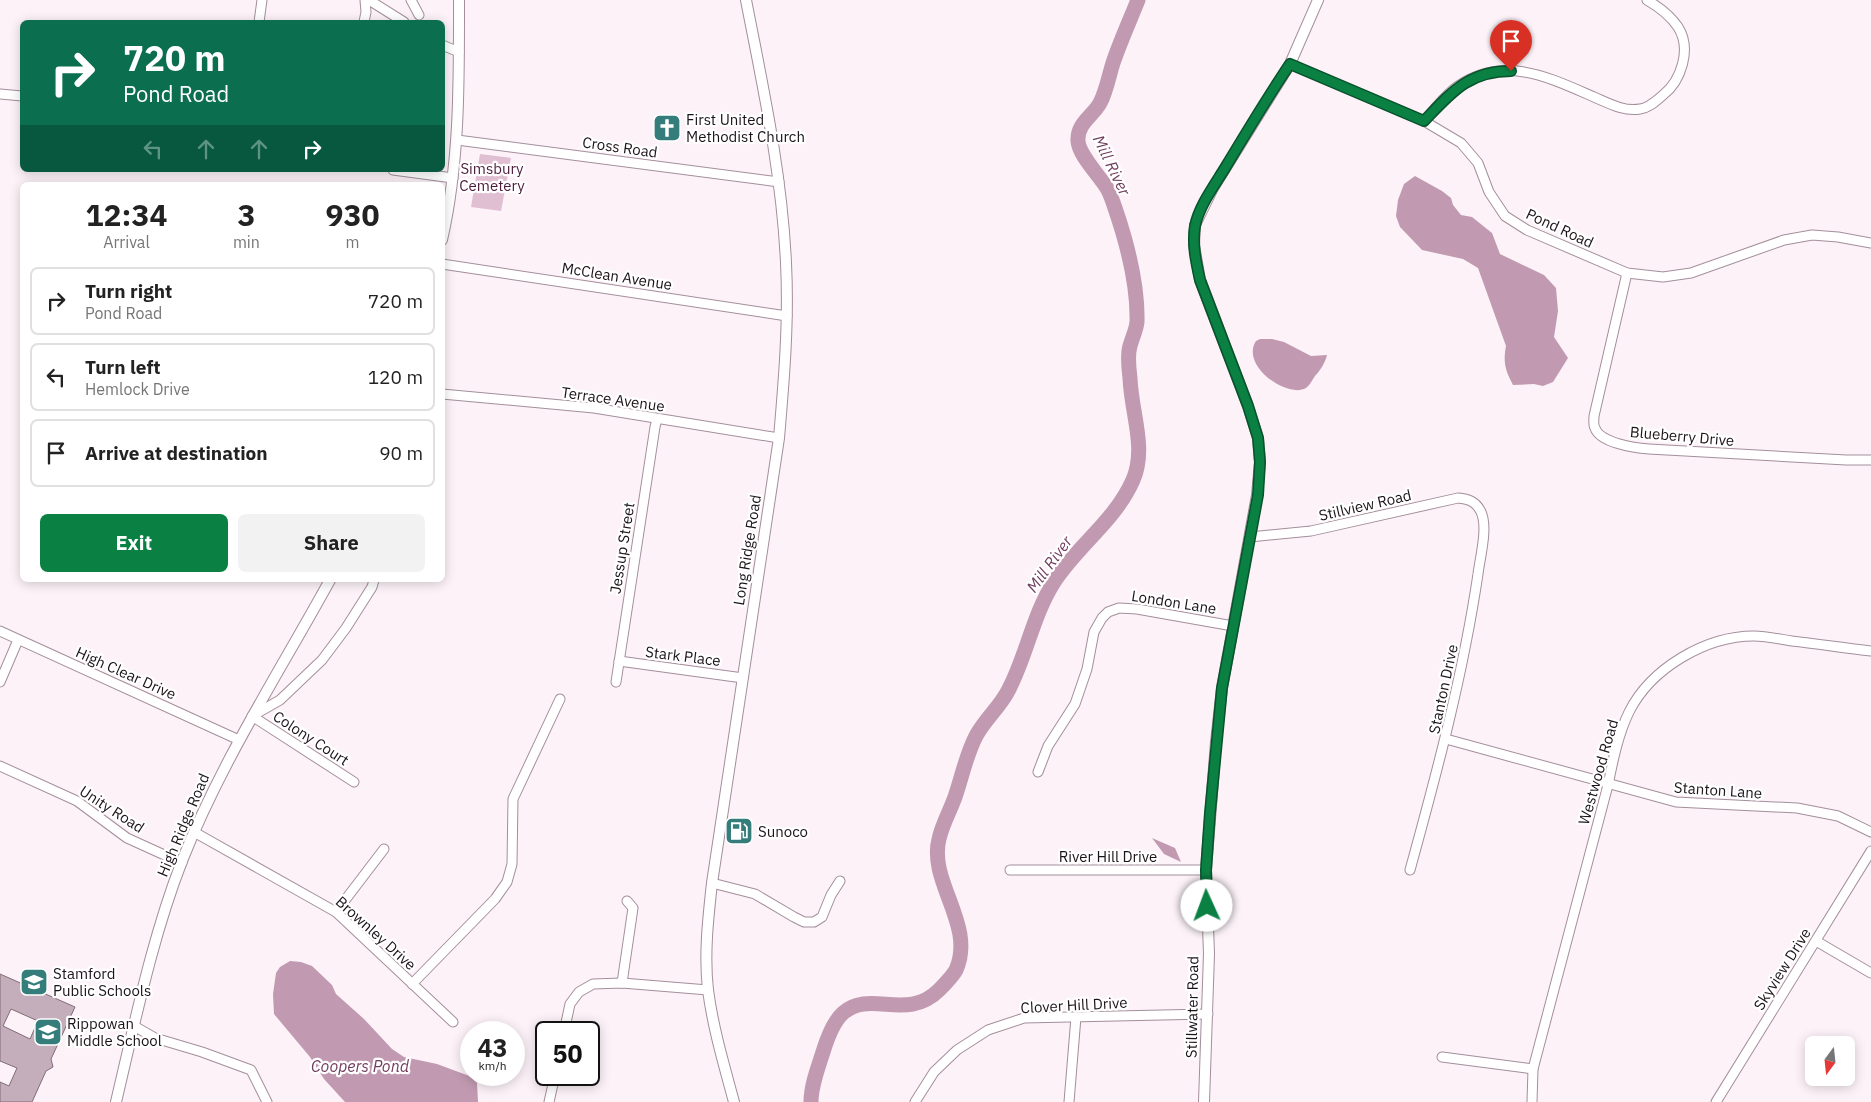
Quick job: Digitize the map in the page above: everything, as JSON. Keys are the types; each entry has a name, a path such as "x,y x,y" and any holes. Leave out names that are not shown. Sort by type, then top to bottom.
{"main road":[{"path":"445,227 451,202 457,140 459,0"},
{"name":"Long Ridge Road","path":"734,1102 720,1051 708,990 706,939 712,883 779,438 787,316 786,264 779,182 762,76 746,0"},
{"name":"Stillwater Road","path":"1204,1102 1208,1014 1206,870 1216,742 1222,688 1260,477 1258,438 1248,406 1200,280 1194,245 1195,225 1212,188 1290,64 1318,0"},
{"name":"High Ridge Road","path":"116,1102 164,913 194,832 239,740 329,582"}],"street":[{"path":"259,20 262,0"},
{"path":"364,20 367,0 401,20"},
{"path":"411,0 419,15"},
{"path":"1424,121 1457,87 1477,76 1496,71 1525,70 1552,79 1622,109 1640,109 1649,106 1670,89 1681,71 1684,49 1679,29 1666,13 1647,0"},
{"path":"445,46 459,52"},
{"name":"Pond Road","path":"1290,64 1424,121 1461,142 1478,163 1489,192 1505,216 1527,230 1627,273 1662,277 1691,273 1784,240 1812,235 1871,242"},
{"path":"0,94 20,96"},
{"name":"Cross Road","path":"457,140 779,182"},
{"path":"408,172 453,178"},
{"name":"McClean Avenue","path":"445,264 787,316"},
{"name":"Blueberry Drive","path":"1627,273 1594,416 1594,428 1603,437 1633,448 1871,460"},
{"name":"Terrace Avenue","path":"445,394 594,408 779,438"},
{"name":"Jessup Street","path":"616,682 655,427 658,419"},
{"name":"Stillview Road","path":"1250,537 1311,531 1458,498 1470,499 1481,510"},
{"name":"Stanton Drive","path":"1410,870 1446,739 1470,625 1483,535 1481,510"},
{"path":"252,716 280,700 322,660 346,628 373,582"},
{"name":"London Lane","path":"1038,772 1048,746 1075,704 1087,669 1094,632 1108,612 1119,608 1136,609 1233,626"},
{"name":"High Clear Drive","path":"0,631 239,740"},
{"name":"Westwood Road","path":"1532,1102 1533,1069 1608,785 1616,747 1630,711 1652,680 1685,655 1716,642 1735,637 1755,636 1871,651"},
{"path":"0,682 18,640"},
{"name":"Stark Place","path":"619,662 743,678"},
{"path":"412,984 495,899 507,882 512,864 513,799 560,699"},
{"name":"Colony Court","path":"252,716 354,782"},
{"name":"Stanton Lane","path":"1446,739 1608,785 1676,802 1814,810 1838,816 1871,832"},
{"name":"Unity Road","path":"0,766 77,801 127,838 182,863"},
{"name":"Brownley Drive","path":"194,832 336,912 453,1022"},
{"path":"336,912 384,849"},
{"name":"Skyview Drive","path":"1716,1102 1871,851"},
{"name":"River Hill Drive","path":"1010,870 1206,870"},
{"path":"712,883 755,894 804,922 814,922 822,917 831,895 840,881"},
{"path":"622,983 633,908 627,902"},
{"path":"1816,941 1871,973"},
{"path":"566,1021 570,1004 579,992 593,984 622,983 708,990"},
{"name":"Clover Hill Drive","path":"915,1102 934,1072 957,1050 988,1030 1024,1018 1208,1014"},
{"path":"1069,1102 1076,1017"},
{"path":"134,1026 155,1038 202,1052 251,1070 267,1102"},
{"path":"1442,1057 1533,1069"},
{"path":"549,1102 553,1086"}],"green space":[{"name":"Simsbury Cemetery","path":"480,154 511,158 501,211 471,207"}],"water":[{"path":"1415,176 1442,191 1451,198 1453,205 1461,215 1472,217 1492,233 1500,254 1544,275 1556,288 1558,311 1554,337 1568,358 1553,382 1543,386 1534,384 1513,385 1505,366 1506,346 1478,268 1463,259 1422,250 1400,227 1396,216 1398,200 1404,184"},
{"path":"1260,339 1284,342 1311,356 1327,355 1322,366 1306,388 1298,390 1288,389 1268,378 1254,360 1253,350 1256,341"},
{"path":"1152,838 1175,848 1181,862 1164,854"},
{"name":"Coopers Pond","path":"290,961 312,966 332,985 336,994 364,1019 392,1049 404,1057 437,1064 460,1073 460,1086 477,1086 478,1102 345,1102 324,1079 310,1057 274,1014 273,994 276,973 280,967"}],"building":[{"name":"Sunoco","path":"737,820 745,822 742,842 734,841"},
{"name":"Rippowan Middle School","path":"0,974 75,1007 51,1059 53,1067 46,1071 32,1102 0,1102 0,1082 9,1086 17,1068 0,1061","holes":["11,1009 38,1021 30,1039 3,1026"]}],"waterway":[{"name":"Mill River","path":"811,1102 813,1083 826,1042 833,1026 843,1013 854,1006 865,1004 914,1004 927,999 939,990 956,970 961,953 960,937 957,920 940,871 937,855 940,834 955,797 969,751 976,736 1009,689 1021,662 1035,621 1054,582 1116,508 1133,480 1137,468 1139,455 1137,430 1128,358 1137,322 1134,279 1124,235 1111,197 1105,185 1082,153 1079,147 1078,135 1083,124 1097,108 1102,98 1112,65 1138,0"}],"place":[{"name":"First United Methodist Church","path":"667,128"},
{"name":"Sunoco","path":"739,831"},
{"name":"Stamford Public Schools","path":"34,982"},
{"name":"Rippowan Middle School","path":"48,1032"}],"route":[{"path":"1207,906 1206,870 1222,688 1258,495 1260,462 1258,438 1248,406 1200,280 1194,245 1195,225 1212,188 1290,64 1424,121 1457,87 1477,76 1496,71 1511,71"}]}
